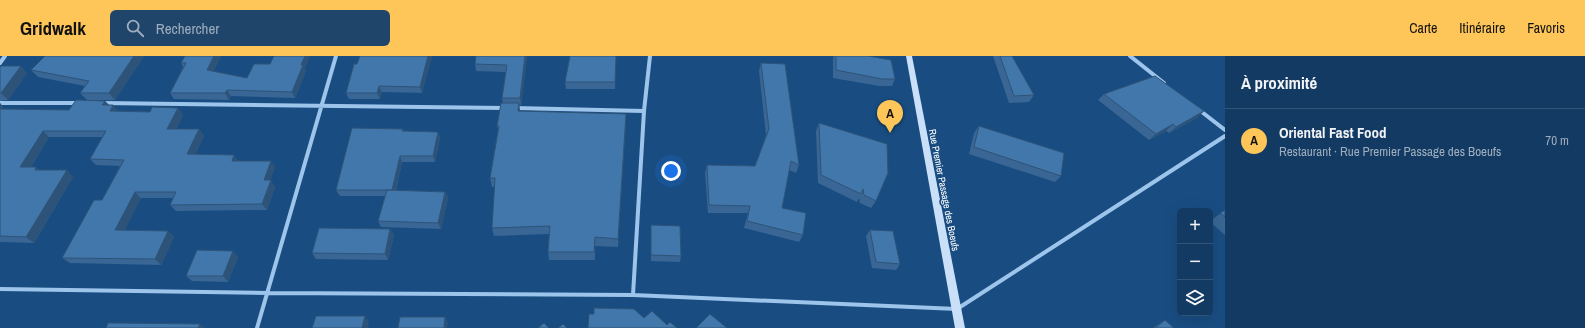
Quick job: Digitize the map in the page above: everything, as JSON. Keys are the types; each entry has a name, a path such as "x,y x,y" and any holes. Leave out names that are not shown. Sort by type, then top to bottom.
{"main road":[{"name":"Rue Premier Passage des Boeufs","path":"909,56 960,328"}],"street":[{"path":"0,63 5,56"},
{"path":"257,328 324,105 336,56"},
{"path":"634,295 644,111 650,56"},
{"path":"1130,56 1169,87"},
{"path":"0,103 87,103"},
{"path":"95,103 324,105 644,111"},
{"path":"1194,106 1225,130"},
{"path":"0,289 268,293 634,295 957,309 1225,136"}],"building":[{"path":"45,56 134,56 109,93 80,93 89,81 31,70"},
{"path":"185,56 214,56 207,70 247,78 254,64 270,64 274,56 305,56 292,92 227,90 225,93 170,93 186,63 181,63"},
{"path":"360,56 428,56 420,87 379,86 377,93 346,93 354,64 357,64"},
{"path":"476,56 525,56 520,98 502,98 507,65 475,64"},
{"path":"570,56 616,56 615,82 565,82"},
{"path":"836,56 868,56 891,60 895,79 882,79 836,70"},
{"path":"1000,56 1012,56 1034,95 1014,96"},
{"path":"761,63 785,64 799,165 791,161 782,208 806,213 803,235 747,221 750,206 709,205 707,165 755,166 769,129"},
{"path":"0,66 21,66 1,93 0,93"},
{"path":"1155,76 1204,111 1176,127 1173,124 1156,134 1104,94"},
{"path":"76,100 105,101 102,105 113,105 110,111 150,112 152,107 178,108 167,129 199,129 187,154 234,155 232,161 271,161 264,180 271,180 262,204 170,205 176,192 135,192 115,230 168,231 155,259 62,258 94,200 102,200 124,160 90,159 106,131 43,131 20,167 36,167 35,170 67,170 26,237 0,236 0,109 69,110"},
{"path":"501,103 519,103 518,111 626,114 618,239 595,237 594,252 548,252 550,226 492,228 495,178 490,178 499,126 497,126"},
{"path":"819,123 887,144 888,173 876,201 864,195 863,189 861,194 821,175"},
{"path":"979,126 1064,153 1061,176 974,147"},
{"path":"352,128 403,129 402,131 438,132 433,156 400,156 392,190 336,190"},
{"path":"387,190 445,192 438,223 378,221"},
{"path":"1225,210 1225,217 1220,213"},
{"path":"651,225 680,226 681,256 651,255"},
{"path":"319,228 390,229 385,254 312,253"},
{"path":"870,230 893,231 900,264 876,262"},
{"path":"197,250 233,251 223,276 186,276"},
{"path":"594,308 634,309 644,318 652,311 667,325 670,322 677,328 588,328 589,314 594,314"},
{"path":"710,314 727,328 696,328"},
{"path":"316,316 365,316 362,328 312,328"},
{"path":"400,317 445,317 444,328 398,328"},
{"path":"1165,320 1174,328 1156,328"},
{"path":"108,323 200,324 198,328 106,328"},
{"path":"544,323 549,328 538,328"},
{"path":"563,324 567,328 558,328"}],"place":[{"name":"Oriental Fast Food","path":"890,133"}]}
